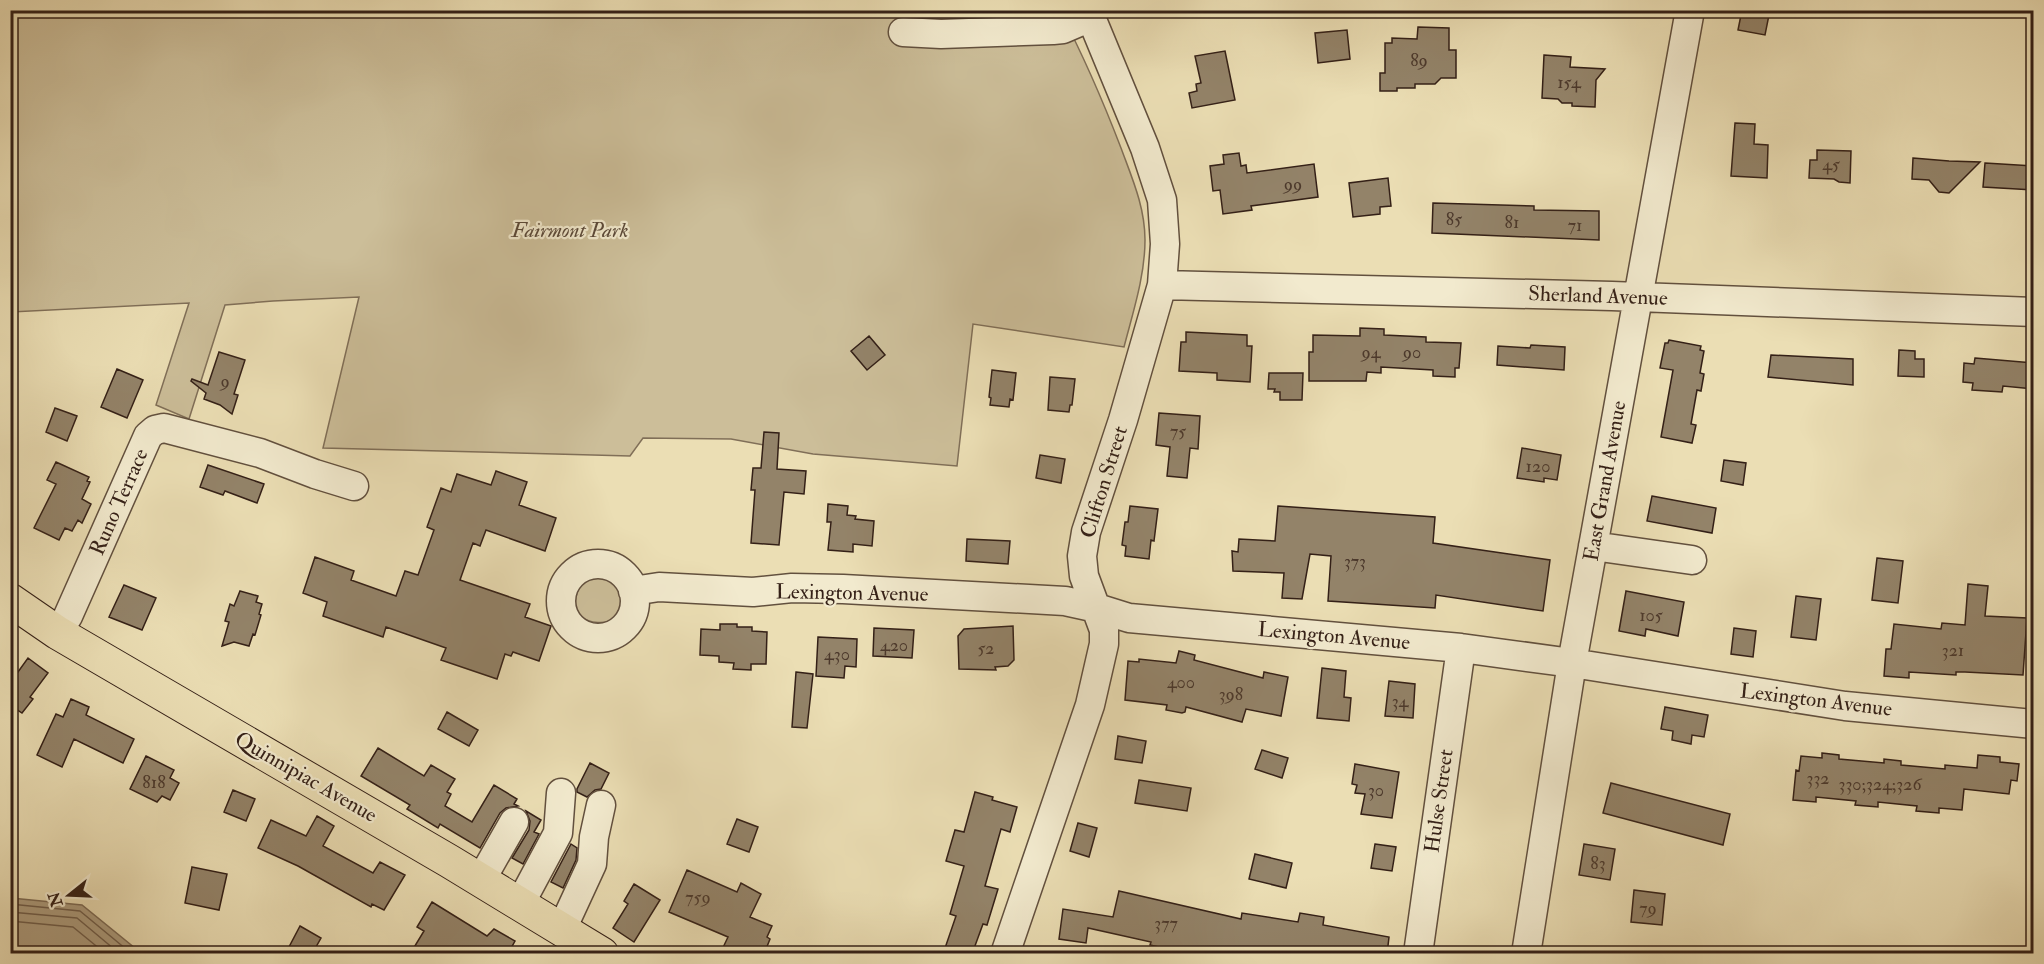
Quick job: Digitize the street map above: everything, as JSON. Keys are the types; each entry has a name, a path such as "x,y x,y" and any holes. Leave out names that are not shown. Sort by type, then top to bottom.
{"main road":[{"name":"Quinnipiac Avenue","path":"10,600 58,633 481,880 602,954"}],"street":[{"name":"East Grand Avenue","path":"1526,954 1572,663 1690,10"},
{"path":"903,32 941,34 1053,30 1063,29 1089,14"},
{"name":"Clifton Street","path":"1005,954 1090,705 1104,644 1104,630 1084,576 1082,556 1086,532 1123,420 1162,285 1165,244 1162,200 1145,148 1089,14"},
{"name":"Sherland Avenue","path":"1162,285 1638,297 2034,312"},
{"name":"Runo Terrace","path":"58,633 68,616 148,436 156,430 164,428 260,453 354,486"},
{"path":"1593,546 1692,560"},
{"name":"Lexington Avenue","path":"633,591 660,587 753,592 792,588 843,589 1065,601 1129,618 1461,648 1845,706 2034,724"},
{"name":"Hulse Street","path":"1418,954 1461,648"},
{"path":"520,904 558,833 561,794"},
{"path":"562,930 592,864 594,837 601,806"},
{"path":"481,880 514,822"}],"green space":[{"name":"Fairmont Park","path":"10,11 1060,11 1107,113 1143,216 1145,240 1143,267 1124,347 973,324 957,466 813,454 731,439 643,438 630,456 323,448 359,297 273,301 225,305 189,419 156,405 189,303 11,312"},
{"path":"592,576 610,578 622,590 625,600 623,610 617,618 608,622 598,622 580,615 576,608 577,593 583,582"}],"water":[{"path":"11,898 82,905 141,953 11,953"}],"building":[{"path":"1742,10 1770,10 1765,35 1738,30"},
{"path":"1418,27 1449,28 1449,50 1456,50 1456,78 1441,78 1435,84 1415,84 1415,88 1380,91 1380,73 1385,73 1385,43 1392,43 1392,38 1417,39"},
{"path":"1347,30 1350,59 1318,63 1315,33"},
{"path":"1225,51 1235,100 1192,108 1189,93 1197,91 1196,84 1201,83 1195,56"},
{"path":"1544,55 1571,57 1570,67 1605,69 1596,80 1595,107 1572,106 1572,103 1562,103 1558,99 1542,98"},
{"path":"1735,123 1755,124 1754,144 1768,145 1767,178 1731,176"},
{"path":"1817,150 1851,151 1850,183 1834,179 1809,178 1810,160 1817,160"},
{"path":"1239,153 1241,166 1246,165 1247,173 1314,164 1318,197 1251,206 1252,210 1223,214 1220,190 1213,191 1210,166 1224,164 1223,155"},
{"path":"1913,158 1980,162 1949,193 1939,192 1929,180 1912,179"},
{"path":"1985,163 2034,166 2034,190 1983,187"},
{"path":"1388,178 1391,206 1380,207 1380,214 1353,217 1349,183"},
{"path":"1433,203 1534,206 1534,210 1599,211 1599,240 1432,233"},
{"path":"1360,328 1384,329 1384,335 1426,337 1426,342 1461,343 1459,368 1455,368 1455,377 1433,376 1433,370 1381,367 1381,373 1367,372 1366,381 1309,381 1309,352 1313,352 1313,335 1360,336"},
{"path":"1186,332 1247,335 1247,346 1252,346 1250,382 1217,380 1217,373 1179,371 1181,342 1186,342"},
{"path":"869,336 885,355 867,370 851,351"},
{"path":"1669,340 1701,346 1700,350 1704,351 1700,373 1704,374 1701,391 1697,390 1691,424 1696,425 1692,443 1661,437 1673,370 1660,368 1665,343"},
{"path":"1531,345 1565,347 1564,370 1497,365 1498,346 1530,348"},
{"path":"1899,350 1915,351 1915,359 1924,359 1924,377 1898,376"},
{"path":"219,352 245,360 234,394 238,395 232,414 220,405 204,399 206,393 191,381 192,379 208,385"},
{"path":"1771,355 1853,359 1853,385 1768,377"},
{"path":"1975,358 2034,363 2034,389 2003,386 2002,392 1972,390 1973,383 1963,382 1964,363 1974,364"},
{"path":"117,369 143,380 127,418 101,407"},
{"path":"992,370 1016,373 1013,400 1010,399 1009,407 990,405"},
{"path":"1269,373 1303,373 1302,400 1280,400 1280,392 1268,389"},
{"path":"1050,377 1075,379 1069,412 1048,410"},
{"path":"55,408 77,416 67,441 46,432"},
{"path":"1159,413 1200,416 1198,449 1190,448 1187,478 1167,476 1170,447 1156,445"},
{"path":"764,432 779,433 777,469 806,471 804,494 784,492 779,545 751,543 755,490 751,490 753,468 761,468"},
{"path":"1522,448 1561,455 1557,480 1544,478 1544,482 1517,478"},
{"path":"1040,455 1065,459 1061,483 1036,478"},
{"path":"1724,460 1746,463 1743,485 1721,481"},
{"path":"56,462 89,477 87,481 90,482 82,499 91,504 82,523 78,520 72,531 65,528 59,540 34,528 56,484 47,480"},
{"path":"208,465 264,484 257,503 225,491 223,495 200,487"},
{"path":"496,471 527,482 519,505 556,518 545,551 486,530 480,546 473,543 460,580 530,604 525,617 551,626 539,661 513,652 511,656 505,654 497,679 441,660 446,648 386,627 383,637 323,616 327,602 303,593 315,557 354,571 351,580 396,596 405,571 418,575 434,530 427,527 441,488 451,492 457,474 491,485"},
{"path":"1652,496 1716,508 1712,533 1647,521"},
{"path":"828,504 848,506 847,515 856,516 855,519 874,521 872,546 853,544 853,552 828,550 831,522 827,522"},
{"path":"1130,506 1158,509 1149,559 1125,556 1126,546 1122,545"},
{"path":"1278,506 1435,517 1433,543 1550,560 1543,611 1436,595 1435,608 1328,601 1331,556 1310,554 1302,599 1282,598 1284,573 1233,571 1232,551 1238,552 1239,539 1275,541"},
{"path":"967,539 1010,541 1008,564 966,561"},
{"path":"1877,558 1903,561 1898,603 1872,600"},
{"path":"1968,584 1988,586 1985,616 2027,618 2023,675 1909,672 1909,678 1884,676 1886,649 1891,649 1894,624 1941,629 1942,623 1965,625"},
{"path":"124,585 156,598 142,630 109,617"},
{"path":"240,591 258,596 256,602 262,604 255,635 253,634 249,646 234,642 222,646 229,622 225,621 230,604 234,606"},
{"path":"1626,591 1684,602 1678,636 1646,629 1645,636 1619,631"},
{"path":"1796,596 1821,599 1816,640 1791,637"},
{"path":"720,624 737,624 737,627 752,627 752,631 767,632 766,664 751,664 751,670 733,669 734,663 719,662 719,656 700,655 701,629 720,630"},
{"path":"1013,626 1014,660 1008,666 995,667 996,670 959,669 958,636 964,629"},
{"path":"874,628 914,630 912,658 873,656"},
{"path":"1734,628 1756,631 1753,657 1731,654"},
{"path":"818,637 857,639 856,667 845,666 844,678 816,676"},
{"path":"1179,651 1195,655 1194,660 1263,678 1264,672 1288,677 1281,716 1246,709 1242,722 1186,707 1185,712 1182,713 1166,710 1167,705 1125,700 1128,661 1139,662 1139,659 1176,663"},
{"path":"28,658 48,673 30,697 33,699 22,713 10,705 10,683"},
{"path":"1322,668 1346,671 1344,697 1351,698 1349,721 1317,718"},
{"path":"796,672 813,674 807,728 792,727"},
{"path":"1389,681 1415,684 1413,718 1385,716"},
{"path":"71,699 89,707 86,715 134,739 123,763 74,739 62,767 37,755 56,714 63,717"},
{"path":"1665,707 1708,715 1704,737 1692,735 1691,744 1672,740 1673,731 1661,729"},
{"path":"447,712 478,730 469,746 438,729"},
{"path":"1118,736 1146,741 1142,763 1115,759"},
{"path":"378,748 424,776 431,765 455,779 447,792 451,794 445,806 472,822 494,785 517,799 514,804 518,806 506,808 500,813 480,848 440,824 438,828 407,809 410,805 361,776"},
{"path":"1262,750 1288,758 1282,778 1255,769"},
{"path":"1822,753 1839,755 1839,759 1884,763 1884,759 1901,761 1901,765 1945,769 1945,765 1977,768 1978,755 2000,757 2000,762 2019,764 2017,781 2011,780 2009,794 1964,789 1962,810 1939,808 1939,813 1916,811 1917,806 1878,802 1878,807 1855,805 1856,801 1816,797 1816,802 1793,800 1796,770 1799,771 1801,756 1822,758"},
{"path":"146,756 174,770 170,778 179,783 170,800 162,796 157,802 130,789"},
{"path":"590,763 609,773 601,789 595,790 587,797 577,792 577,789"},
{"path":"1355,764 1399,772 1392,818 1361,814 1365,794 1355,793 1357,785 1352,784"},
{"path":"1139,780 1191,788 1187,811 1135,803"},
{"path":"1611,783 1730,814 1723,845 1603,813"},
{"path":"233,790 255,799 246,821 224,812"},
{"path":"975,792 993,797 992,800 1017,807 1010,832 1001,829 985,886 998,889 987,925 983,924 972,954 943,954 956,916 950,914 964,866 946,861 955,830 964,832"},
{"path":"526,811 541,820 534,832 539,834 523,864 512,858 529,830 530,821"},
{"path":"317,816 334,826 323,846 373,873 380,862 405,875 384,910 372,904 371,907 298,866 258,848 271,820 306,836"},
{"path":"737,819 758,827 749,852 727,844"},
{"path":"1078,823 1097,828 1089,857 1070,851"},
{"path":"571,844 577,848 576,860 563,888 551,882"},
{"path":"1375,844 1396,847 1392,871 1371,868"},
{"path":"1584,844 1615,849 1610,880 1579,875"},
{"path":"1255,854 1292,863 1286,888 1249,879"},
{"path":"192,867 227,874 219,910 185,903"},
{"path":"687,870 737,892 741,883 761,894 750,917 772,926 764,954 720,954 728,937 669,912"},
{"path":"634,884 660,900 634,942 613,928 628,904 624,901"},
{"path":"1634,890 1665,894 1662,925 1631,922"},
{"path":"1119,891 1241,919 1242,913 1298,922 1300,913 1324,917 1323,925 1389,937 1387,954 1368,950 1367,954 1190,954 1150,945 1151,942 1088,928 1086,943 1059,939 1063,909 1113,917"},
{"path":"432,902 487,936 494,929 515,941 510,950 516,954 410,954 424,931 417,927"},
{"path":"300,926 321,938 312,954 301,954 289,947"}]}
